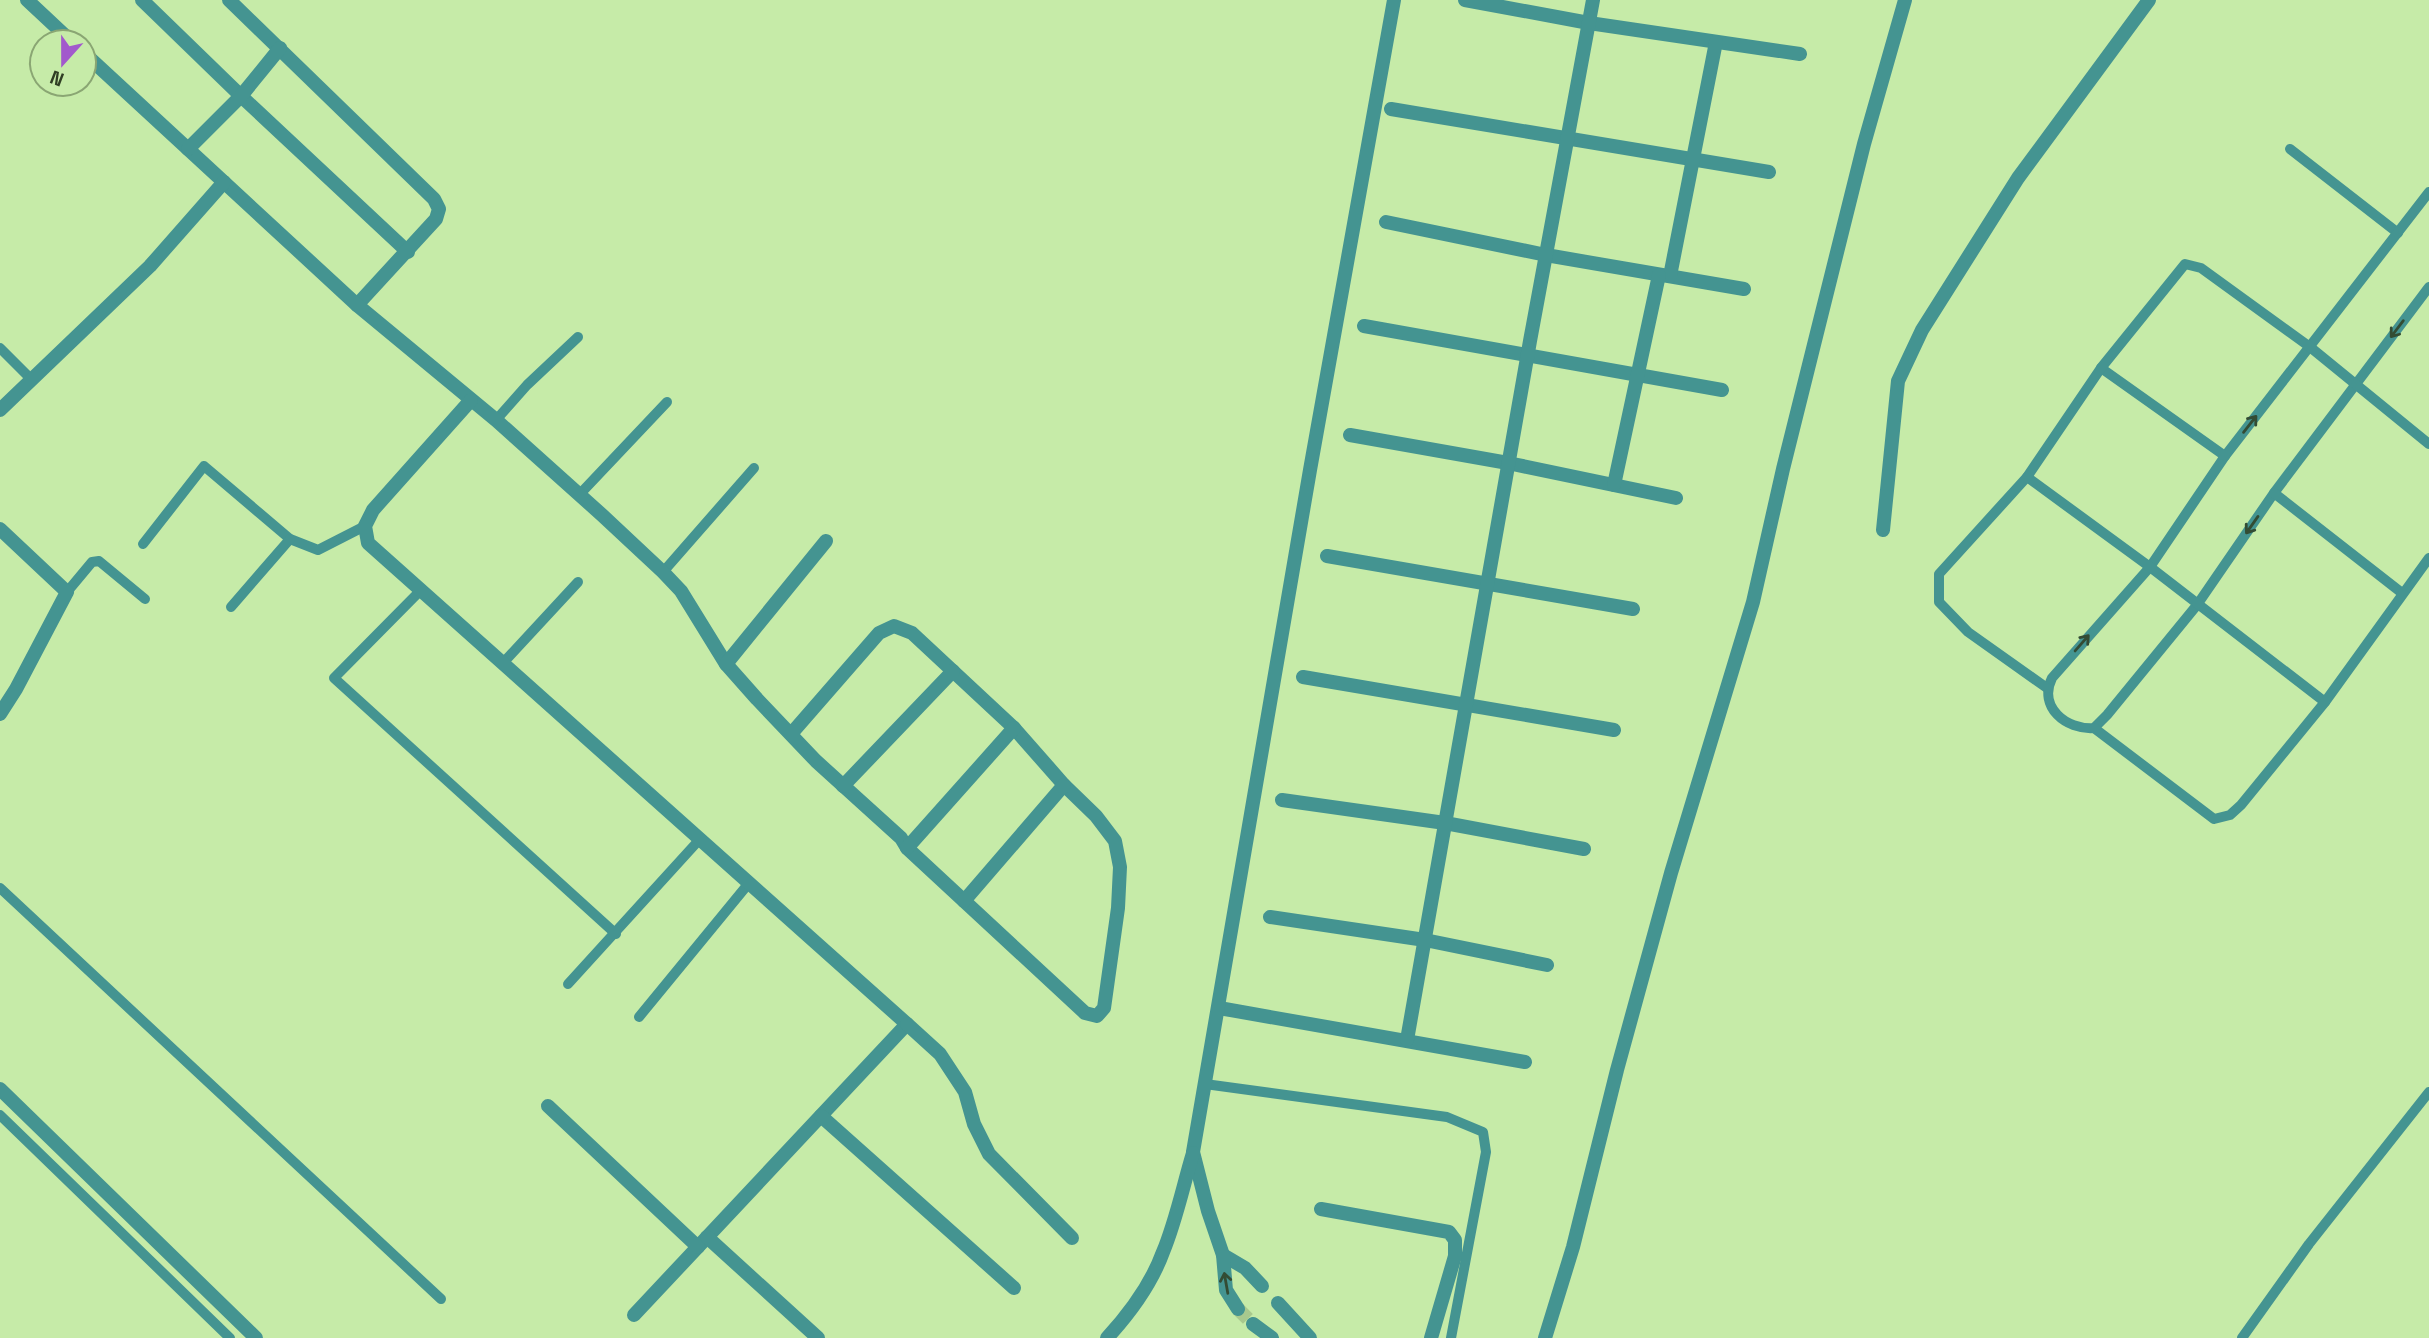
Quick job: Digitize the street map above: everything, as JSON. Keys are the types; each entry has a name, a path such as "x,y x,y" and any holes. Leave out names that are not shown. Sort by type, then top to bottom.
{"street":[{"path":"27,0 57,28"},
{"path":"142,0 408,252"},
{"path":"229,0 434,200 439,209 436,219 408,252 357,305"},
{"path":"1107,1338 1127,1317 1148,1284 1163,1252 1193,1152 1307,484 1394,0"},
{"path":"1465,0 1589,23 1800,54"},
{"path":"1407,1040 1527,356 1593,0"},
{"path":"1545,1338 1573,1247 1616,1070 1671,873 1753,602 1783,469 1864,144 1905,0"},
{"path":"1884,530 1898,382 1922,330 2018,178 2149,0"},
{"path":"1614,485 1639,374 1694,160 1716,42"},
{"path":"188,149 241,96 280,48"},
{"path":"98,66 357,305 496,420 663,572 681,591 726,664 816,761 1085,1013 1097,1016 1104,1007 1118,908 1119,867 1115,841 1096,816 1064,785 1014,728 912,633 894,626 879,633 791,734"},
{"path":"1391,109 1769,172"},
{"path":"0,410 150,267 224,182"},
{"path":"1385,222 1546,255 1744,289"},
{"path":"1364,326 1722,390"},
{"path":"471,400 373,510 365,526 368,543 940,1054 965,1093 974,1124 989,1154 1072,1238"},
{"path":"1350,435 1508,463 1675,498"},
{"path":"0,529 67,592 0,714"},
{"path":"726,664 826,541"},
{"path":"1327,556 1633,609"},
{"path":"843,786 953,671"},
{"path":"1303,677 1614,730"},
{"path":"907,848 1014,728"},
{"path":"964,901 1064,785"},
{"path":"1282,800 1445,823 1584,849"},
{"path":"1270,917 1425,940 1547,965"},
{"path":"1219,1008 1525,1062"},
{"path":"634,1315 907,1024"},
{"path":"0,1089 257,1338"},
{"path":"548,1106 702,1242 818,1338"},
{"path":"821,1116 1014,1288"},
{"path":"1193,1152 1223,1255 1226,1290 1238,1309"},
{"path":"1321,1209 1449,1232 1455,1240 1455,1255 1432,1338"},
{"path":"1223,1255 1245,1268 1262,1286"},
{"path":"1278,1303 1310,1337 1326,1338"},
{"path":"1253,1324 1272,1338"}],"lane":[{"path":"2290,149 2398,233"},
{"path":"2429,192 2225,456 2150,567 2052,678 2047,688 2047,699 2056,713 2080,729 2094,728 2214,819 2230,815 2325,702 2429,558"},
{"path":"2047,688 1968,632 1939,602 1939,574 2026,477 2102,368 2185,264 2201,268 2310,347 2429,444"},
{"path":"2094,728 2196,605 2274,493 2429,286"},
{"path":"496,420 527,385 578,337"},
{"path":"0,348 32,380"},
{"path":"2102,368 2225,456"},
{"path":"579,495 667,402"},
{"path":"143,544 204,466 290,539 318,550 365,526"},
{"path":"663,572 754,468"},
{"path":"2026,477 2150,567 2325,702"},
{"path":"2274,493 2402,593"},
{"path":"231,607 290,539"},
{"path":"67,592 92,562 99,561 145,599"},
{"path":"503,663 578,582"},
{"path":"421,590 334,678 616,934"},
{"path":"568,984 700,839"},
{"path":"639,1017 750,883"},
{"path":"0,888 441,1299"},
{"path":"1205,1084 1447,1117 1483,1132 1486,1152 1451,1338"},
{"path":"2242,1338 2309,1244 2429,1092"},
{"path":"0,1115 230,1338"}],"tunnel":[{"path":"1238,1309 1253,1324"}]}
